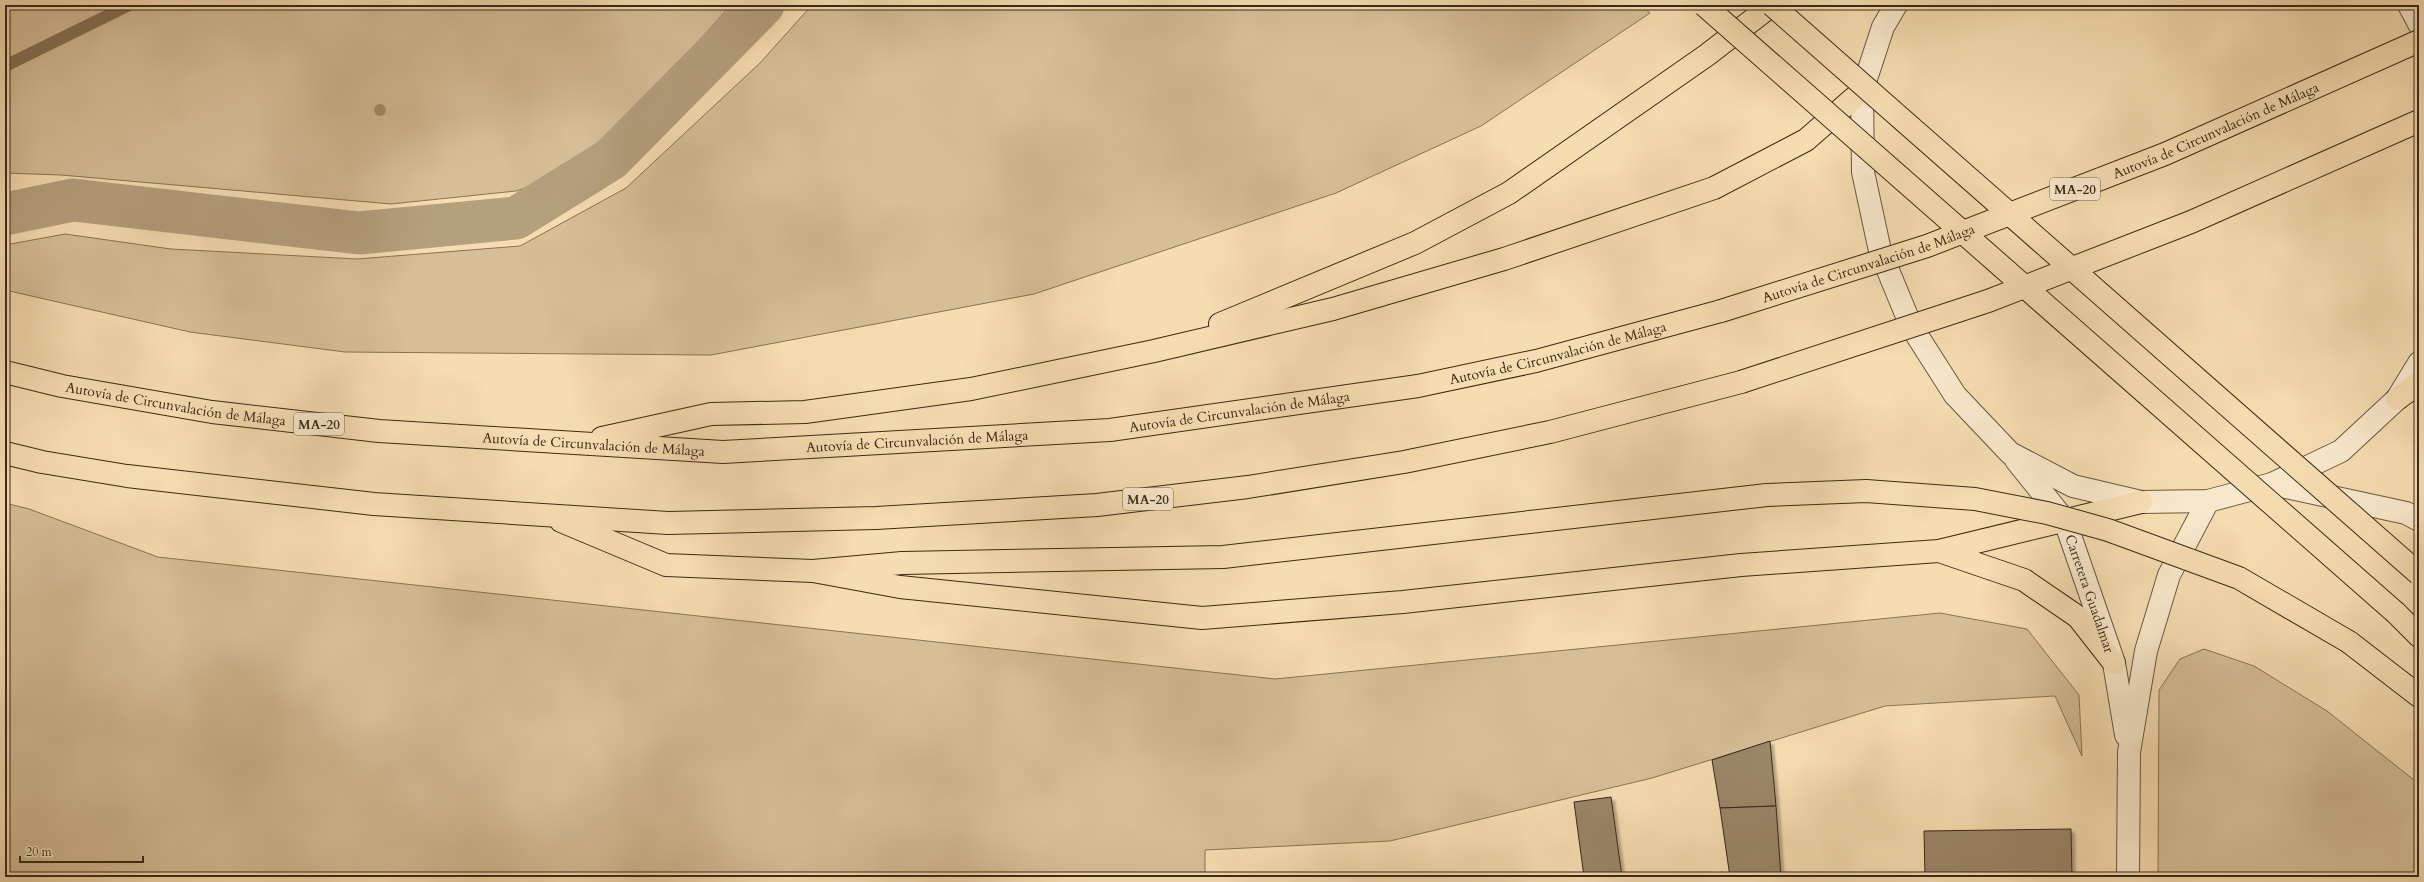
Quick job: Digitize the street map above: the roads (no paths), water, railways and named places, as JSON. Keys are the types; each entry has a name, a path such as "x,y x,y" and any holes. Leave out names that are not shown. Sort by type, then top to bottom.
{"highway":[{"path":"1704,5 2390,608 2419,636"},
{"path":"1154,351 1415,244 1509,193 1707,55 1772,5 2419,574"},
{"name":"Autovía de Circunvalación de Málaga","path":"5,372 62,386 212,412 379,431 723,452 1110,430 1418,386 1536,361 1721,311 1949,238 2164,154 2419,41"},
{"path":"578,444 712,414 805,412 971,389 1154,351 1333,309 1504,259 1714,188 1806,140 1862,91"},
{"name":"MA-20","path":"5,453 42,462 126,476 374,504 676,522 876,518 1097,505 1248,487 1404,462 1550,432 1741,382 1988,300 2191,222 2419,121"},
{"path":"2397,399 2419,383"},
{"path":"544,514 666,565 812,571 902,563 1223,557 1766,495 1866,491 1975,499 2047,513 2108,530 2239,578 2349,642 2419,696"},
{"path":"812,571 900,587 1202,618 1403,602 1741,565 1939,551 2141,502"},
{"path":"1939,551 2024,580 2078,617 2114,663"}],"street":[{"name":"Carretera Guadalmar","path":"1896,5 1883,27 1862,91 1863,172 1880,251 1911,326 1955,394 2010,453 2065,521 2114,663 2129,752"},
{"path":"2409,5 2419,24"},
{"path":"2010,453 2073,486 2141,502 2208,501 2272,484 2341,451 2397,399 2419,363"},
{"path":"2272,484 2406,513 2419,520"},
{"name":"Carretera Guadalmar","path":"2128,877 2129,752 2146,651 2169,575 2208,501"}],"waterway":[{"path":"5,66 129,5"},
{"path":"5,214 73,200 359,233 516,218 611,159 763,5"}]}
